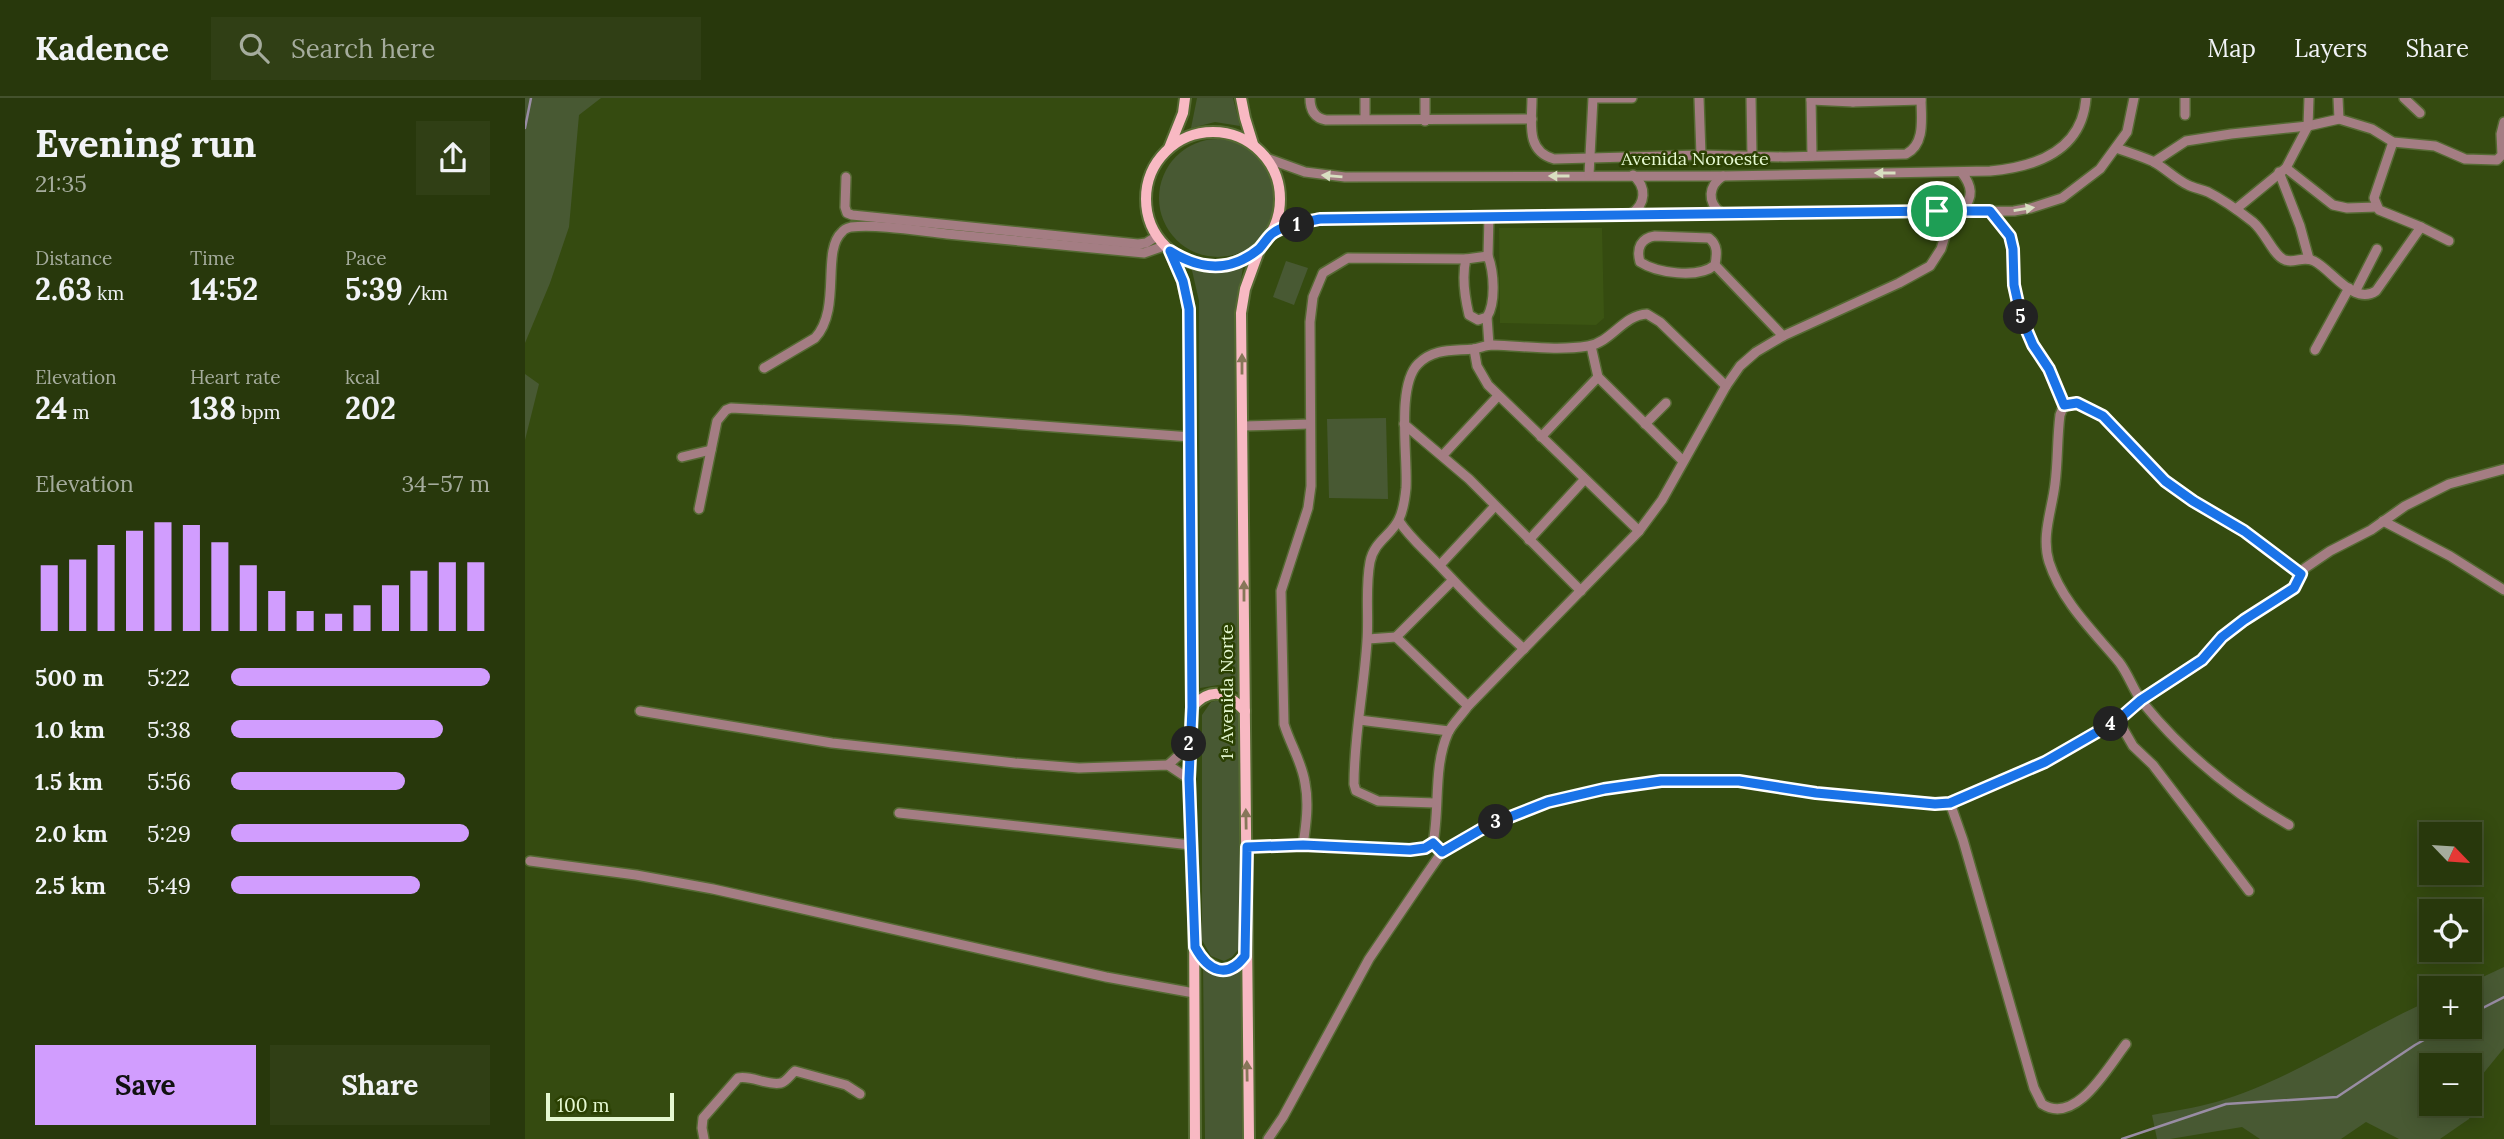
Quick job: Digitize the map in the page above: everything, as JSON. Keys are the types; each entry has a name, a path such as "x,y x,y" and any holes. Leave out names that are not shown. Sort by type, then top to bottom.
{"main road":[{"path":"1168,148 1188,136 1210,131 1233,134 1253,144 1269,159 1278,177 1281,196 1279,215 1272,233 1260,248 1245,259 1227,265 1206,267 1187,261 1167,248 1157,236 1149,219 1147,190 1156,163 1168,148 1183,113 1185,98"},
{"path":"1241,98 1253,144"},
{"name":"1ᵃ Avenida Norte","path":"1167,248 1183,281 1189,309 1192,707 1189,779 1195,947 1195,1139"},
{"name":"1ᵃ Avenida Norte","path":"1249,1139 1245,956 1247,847 1241,313 1245,289 1260,248"},
{"path":"1192,707 1206,695 1219,694 1233,699 1245,711"},
{"path":"1195,947 1204,961 1220,970 1237,966 1245,956"}],"street":[{"path":"1310,98 1313,112 1321,119 1532,119"},
{"path":"1365,98 1365,119"},
{"path":"1425,98 1425,121"},
{"path":"1532,98 1534,145 1544,156 1554,159 1701,155 1752,156 1812,156 1879,156 1899,155 1911,152 1919,140 1921,99 1811,99 1812,156"},
{"path":"1589,176 1593,98 1632,98"},
{"path":"1699,98 1701,155"},
{"path":"1751,98 1752,156"},
{"name":"Avenida Noroeste","path":"1269,159 1305,172 1335,177 1962,173 2024,167 2043,159 2064,145 2076,131 2085,116 2086,98"},
{"path":"1272,233 1320,219 1879,213 2031,208 2062,198 2100,169 2127,132 2134,98"},
{"path":"2185,98 2185,115"},
{"path":"2236,209 2282,170 2308,126 2309,98"},
{"path":"2338,98 2339,119"},
{"path":"2404,98 2420,113"},
{"path":"2154,162 2186,141 2308,126 2339,119 2372,129 2393,142 2435,146 2465,159 2497,160 2502,155 2501,134 2504,122"},
{"path":"2393,142 2374,198 2379,210 2421,226 2449,241"},
{"path":"2116,148 2154,162 2187,184 2236,209 2261,229 2281,259 2289,262 2309,259 2327,269 2352,290 2369,296 2376,291 2421,226"},
{"path":"2282,170 2333,205 2347,208 2377,206"},
{"path":"2282,170 2309,259"},
{"path":"1442,852 1433,843 1444,746 1449,731 1468,706 1639,531 1662,500 1740,366 1756,352 1783,336 1899,283 1930,265 1941,249 1958,210 1970,200 1971,190 1962,173"},
{"path":"1631,214 1640,205 1643,192 1633,175"},
{"path":"1721,213 1712,203 1711,190 1714,183 1725,176"},
{"path":"846,177 845,207 847,213 852,215 1138,244 1146,243 1157,236"},
{"path":"1990,211 2010,236 2014,285 2021,317 2033,345 2049,369 2064,405 2060,415 2055,483 2047,532 2049,562 2058,582 2090,631 2128,674 2141,700 2183,746 2216,775 2289,825"},
{"path":"1489,216 1492,295 1487,317 1489,345"},
{"path":"764,368 821,332 827,316 832,281 832,250 840,233 850,227 1144,253 1167,248"},
{"path":"1705,236 1715,245 1715,265 1710,270 1700,272 1658,271 1640,262 1638,249 1648,237 1705,236"},
{"path":"2315,350 2377,249"},
{"path":"1303,845 1307,793 1303,774 1284,724 1281,591 1308,508 1311,486 1310,322 1313,296 1323,273 1348,258 1466,259 1489,256"},
{"path":"1466,259 1464,266 1469,315 1478,320 1487,317"},
{"path":"1715,265 1783,336"},
{"path":"1436,803 1378,801 1356,791 1355,773 1368,639 1370,562 1375,547 1399,521 1406,489 1404,424 1407,393 1416,366 1425,357 1445,350 1474,349 1489,345 1559,348 1591,346 1636,316 1647,314 1660,322 1726,386"},
{"path":"1591,346 1598,377 1683,461"},
{"path":"1474,349 1481,377 1498,396 1639,531"},
{"path":"1541,437 1598,377"},
{"path":"1443,455 1498,396"},
{"path":"1645,424 1666,402"},
{"path":"2064,405 2077,403 2103,416 2171,486 2244,531 2301,574"},
{"path":"699,509 720,415 726,410 741,407 1191,437"},
{"path":"1243,426 1310,424"},
{"path":"1404,424 1443,455 1581,591"},
{"path":"682,457 711,450"},
{"path":"1268,1139 1283,1117 1369,959 1442,852 1487,826 1548,802 1604,789 1661,781 1739,781 1816,793 1935,804 1950,803 2045,762 2118,720 2141,700 2202,660 2222,637 2294,588 2309,564 2405,506 2449,484 2504,469"},
{"path":"1529,540 1584,480"},
{"path":"1440,565 1495,506"},
{"path":"1399,521 1408,535 1440,565 1452,581 1524,649"},
{"path":"2383,521 2451,556 2504,590"},
{"path":"1368,639 1396,637 1452,581"},
{"path":"1396,637 1468,706"},
{"path":"640,711 832,743 1015,763 1079,768 1168,765 1189,779"},
{"path":"1359,720 1449,731"},
{"path":"2118,720 2133,746 2153,765 2249,891"},
{"path":"1168,765 1189,746"},
{"path":"1950,803 2034,1088 2042,1104 2059,1110 2074,1105 2092,1088 2126,1044"},
{"path":"899,813 1191,845"},
{"path":"1247,847 1303,845 1410,850 1425,848 1433,843"},
{"path":"530,860 713,889 1106,977 1194,993"},
{"path":"704,1139 703,1118 738,1078 778,1083 784,1082 795,1071 846,1085 860,1094"}],"shaded area":[{"path":"525,98 601,98 579,115 569,227 525,343"},
{"path":"1197,98 1233,98 1240,126 1215,122 1191,128"},
{"path":"1218,139 1241,143 1260,156 1273,175 1277,198 1273,221 1260,240 1241,253 1218,257 1195,253 1176,240 1163,221 1159,198 1163,175 1176,156 1195,143"},
{"path":"1499,228 1602,228 1604,318 1596,325 1500,323"},
{"path":"1286,261 1308,268 1294,305 1273,297"},
{"path":"1191,266 1223,273 1243,267 1237,305 1239,693 1224,684 1200,688 1199,301"},
{"path":"525,374 539,384 525,440"},
{"path":"1386,418 1388,499 1329,498 1327,419"},
{"path":"1223,699 1232,703 1240,715 1242,945 1232,957 1224,961 1211,956 1202,940 1202,715 1211,702"},
{"path":"1203,962 1225,973 1241,971 1242,1139 1205,1139"},
{"path":"2504,967 2504,1048 2482,1075 2482,1053 2419,1053 2419,1116 2470,1116 2440,1139 2399,1139 2366,1122 2341,1139 2260,1139 2242,1127 2157,1139 2152,1115 2208,1104 2271,1082 2419,1005 2419,1039 2482,1039 2482,977"}],"waterway":[{"path":"525,128 531,98"},
{"path":"2482,1008 2504,997"},
{"path":"2122,1139 2226,1104 2337,1097 2426,1039"}],"route":[{"path":"1937,211 1990,211 2007,230 2013,249 2014,285 2021,317 2033,345 2049,369 2064,405 2077,403 2103,416 2165,481 2244,531 2301,574 2294,588 2244,620 2222,637 2202,660 2141,700 2118,720 2045,762 1950,803 1935,804 1816,793 1739,781 1661,781 1604,789 1548,802 1487,826 1442,852 1433,843 1425,848 1410,850 1303,845 1247,847 1245,956 1231,969 1220,970 1209,966 1195,947 1189,779 1192,707 1189,309 1183,281 1170,251 1187,261 1206,267 1227,265 1245,259 1260,248 1272,233 1320,219 1937,211"}]}
